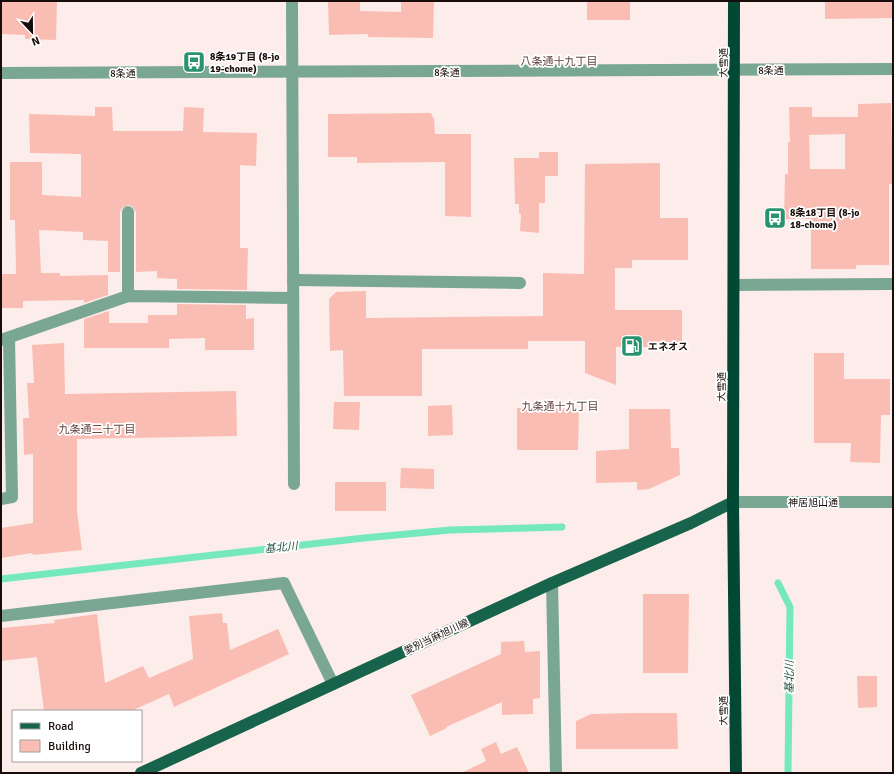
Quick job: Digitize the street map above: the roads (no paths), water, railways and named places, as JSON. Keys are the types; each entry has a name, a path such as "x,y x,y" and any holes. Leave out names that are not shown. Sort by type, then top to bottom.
{"highway":[{"name":"大雪通","path":"734,1 733,502 736,773"}],"main road":[{"name":"愛別当麻旭川線","path":"141,773 552,583 691,523 733,502"}],"street":[{"path":"292,1 294,484"},
{"name":"8条通","path":"1,73 893,69"},
{"path":"128,212 128,296"},
{"path":"293,280 520,284"},
{"path":"734,285 893,284"},
{"path":"1,499 12,497 5,339 128,296 293,298"},
{"name":"神居旭山通","path":"733,502 893,502"},
{"path":"1,616 284,583 333,684"},
{"path":"552,583 556,773"}],"waterway":[{"name":"基北川","path":"1,579 364,538 450,530 562,527"},
{"name":"基北川","path":"778,583 790,607 788,773"}],"place":[{"name":"8条19丁目 (8-jo 19-chome)","path":"194,62"},
{"name":"8条18丁目 (8-jo 18-chome)","path":"775,218"},
{"name":"エネオス","path":"632,346"}],"district":[{"name":"八条通十九丁目","path":"559,61"},
{"name":"九条通十九丁目","path":"560,406"},
{"name":"九条通二十丁目","path":"97,429"}]}
